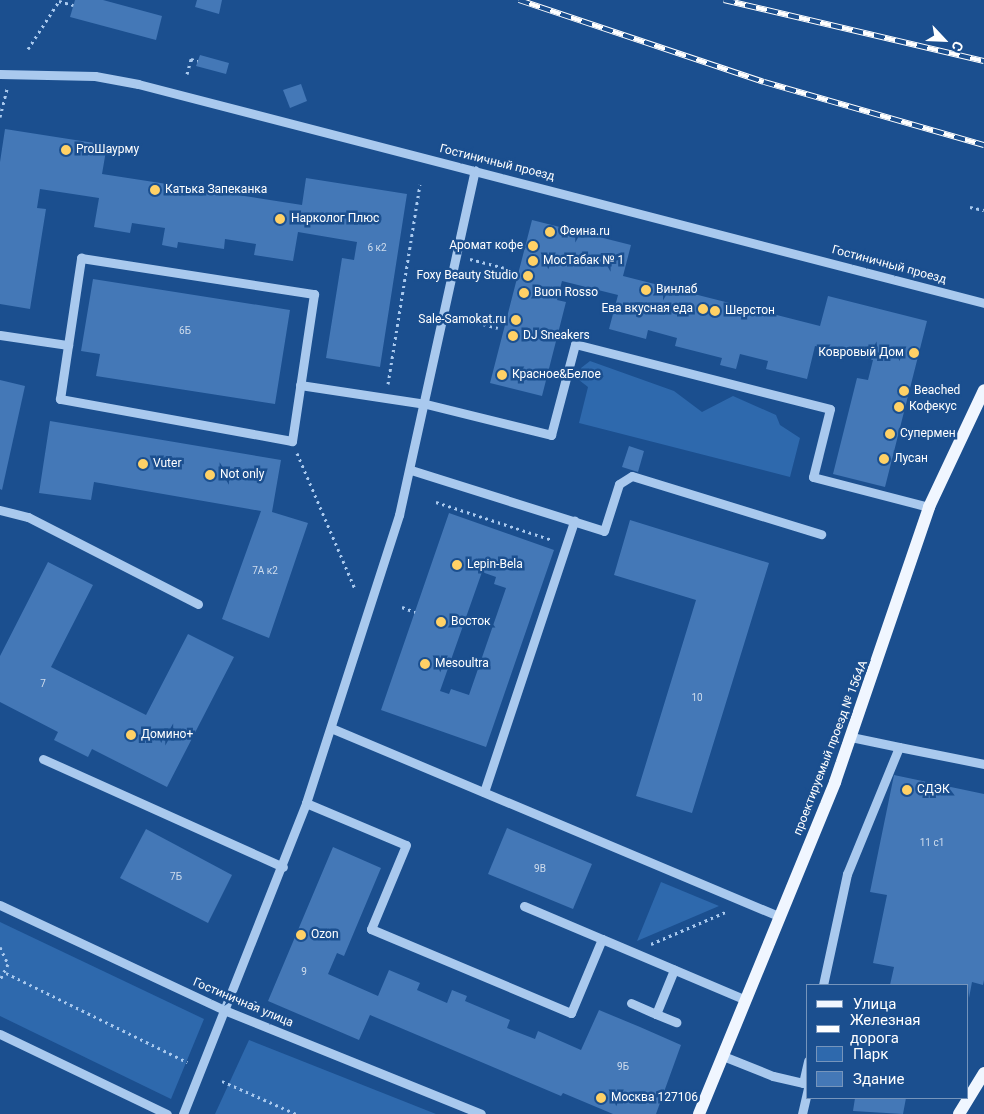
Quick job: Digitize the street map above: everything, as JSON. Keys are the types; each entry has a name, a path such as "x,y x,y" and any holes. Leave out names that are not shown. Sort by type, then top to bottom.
{"main road":[{"name":"проектируемый проезд № 1564А","path":"699,1114 851,737 929,507 984,390"},
{"path":"969,1098 984,1073"},
{"path":"959,1114 968,1099"}],"street":[{"name":"Гостиничный проезд","path":"0,74 95,76 138,84 984,303"},
{"path":"183,1114 283,868 331,728 412,470 475,170"},
{"path":"81,258 314,294 292,441 60,399 68,345 81,258"},
{"path":"0,335 68,345"},
{"path":"300,385 426,404 551,435 575,344 830,409 813,477 929,507"},
{"path":"412,470 604,531 619,484 632,476 822,534"},
{"path":"0,510 28,517 198,604"},
{"path":"484,792 574,522"},
{"path":"331,728 780,917"},
{"path":"851,737 984,764"},
{"path":"824,984 847,874 899,747"},
{"path":"43,759 283,868"},
{"path":"306,803 406,846 371,929 571,1013 602,939"},
{"name":"Гостиничная улица","path":"0,905 224,1010 481,1114"},
{"path":"524,906 746,1000"},
{"path":"656,1014 674,970"},
{"path":"631,1003 676,1022"},
{"path":"0,1034 167,1114"},
{"path":"723,1056 773,1076 806,1085 802,1114"}],"path":[{"path":"28,49 59,1 73,5"},
{"path":"187,74 192,59 198,60"},
{"path":"0,118 6,86"},
{"path":"385,398 420,185"},
{"path":"970,207 984,210"},
{"path":"456,256 513,270"},
{"path":"444,315 498,328"},
{"path":"292,441 355,589"},
{"path":"436,502 566,545"},
{"path":"402,606 415,612"},
{"path":"632,952 747,903"},
{"path":"0,947 7,956 6,973 0,980"},
{"path":"6,973 190,1064"},
{"path":"254,1002 259,1004"},
{"path":"222,1081 296,1114"}],"green space":[{"path":"590,361 674,391 702,412 733,396 776,415 780,425 800,438 790,477 579,423 588,387 579,380 581,368"},
{"path":"661,882 719,906 637,941"},
{"path":"0,922 204,1019 171,1099 0,1016"},
{"path":"249,1040 436,1114 215,1114"}],"building":[{"path":"75,0 103,0 162,16 156,40 70,17"},
{"path":"197,0 222,0 219,14 195,7"},
{"path":"200,55 229,63 226,74 196,66"},
{"path":"301,84 307,101 290,108 283,90"},
{"path":"5,129 107,145 102,174 302,205 306,178 407,194 380,367 326,358 342,258 354,260 357,242 298,232 293,261 254,255 256,244 225,239 224,249 178,242 177,248 162,245 165,228 132,223 130,233 94,227 99,198 40,189 37,208 46,209 30,309 0,304 0,162"},
{"path":"532,220 631,245 623,276 820,326 828,296 927,321 885,487 833,474 857,378 868,380 873,360 815,346 807,379 766,369 768,361 740,354 736,369 720,365 722,358 675,346 677,338 648,330 646,339 609,329 618,295 562,281 557,300 566,302 542,396 490,383"},
{"path":"93,279 290,310 275,404 96,376 100,354 81,351"},
{"path":"0,380 25,386 2,490 0,489"},
{"path":"50,421 281,460 272,512 308,523 269,638 222,619 261,511 94,482 91,500 39,493"},
{"path":"629,446 644,451 638,472 622,467"},
{"path":"449,513 554,550 486,747 381,710","holes":["482,572 496,577 494,584 506,588 469,695 451,689 449,694 440,691"]},
{"path":"630,520 769,563 692,813 636,796 696,600 614,575"},
{"path":"48,562 93,585 51,667 146,715 188,634 234,657 167,787 92,749 88,757 54,740 58,732 0,702 0,656"},
{"path":"894,775 984,794 984,980 983,985 972,982 969,998 969,984 890,984 894,967 873,963 887,895 870,892"},
{"path":"507,828 592,864 573,909 488,874"},
{"path":"146,829 232,875 208,923 120,878"},
{"path":"333,847 381,868 344,956 337,953 328,974 378,996 389,970 420,983 417,990 447,1003 452,990 467,996 465,1001 510,1020 507,1028 535,1039 538,1031 581,1050 599,1010 640,1027 681,1045 656,1114 613,1114 563,1093 561,1096 370,1015 359,1040 268,1001"},
{"path":"855,1099 906,1099 903,1114 853,1111"}],"railway":[{"path":"519,0 764,82 984,145"},
{"path":"724,0 984,61"}],"place":[{"name":"ProШаурму","path":"66,150"},
{"name":"Катька Запеканка","path":"155,190"},
{"name":"Нарколог Плюс","path":"280,219"},
{"name":"Феина.ru","path":"550,232"},
{"name":"Аромат кофе","path":"533,246"},
{"name":"МосТабак № 1","path":"533,261"},
{"name":"Foxy Beauty Studio","path":"528,276"},
{"name":"Винлаб","path":"646,290"},
{"name":"Buon Rosso","path":"524,293"},
{"name":"Ева вкусная еда","path":"703,309"},
{"name":"Шерстон","path":"715,311"},
{"name":"Sale-Samokat.ru","path":"516,320"},
{"name":"DJ Sneakers","path":"513,336"},
{"name":"Ковровый Дом","path":"914,353"},
{"name":"Красное&Белое","path":"502,375"},
{"name":"Beached","path":"904,391"},
{"name":"Кофекус","path":"899,407"},
{"name":"Супермен","path":"890,434"},
{"name":"Лусан","path":"884,459"},
{"name":"Vuter","path":"143,464"},
{"name":"Not only","path":"210,475"},
{"name":"Lepin-Bela","path":"457,565"},
{"name":"Восток","path":"441,622"},
{"name":"Mesoultra","path":"425,664"},
{"name":"Домино+","path":"131,735"},
{"name":"СДЭК","path":"907,790"},
{"name":"Ozon","path":"301,935"},
{"name":"Москва 127106","path":"601,1098"}]}
